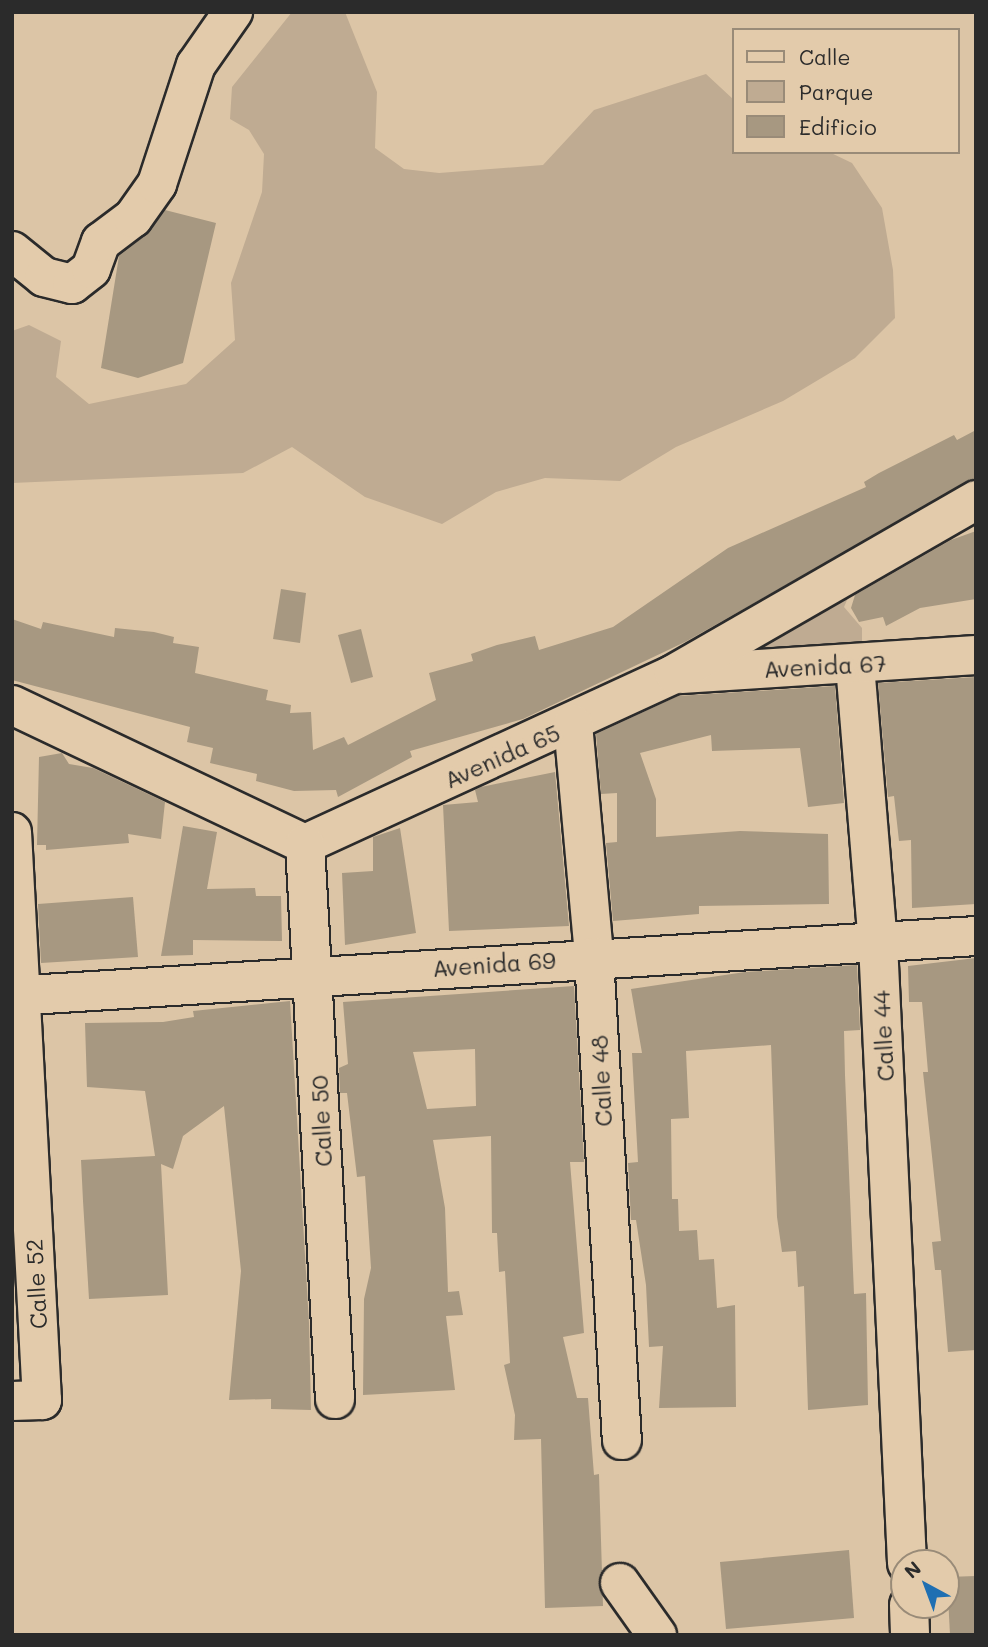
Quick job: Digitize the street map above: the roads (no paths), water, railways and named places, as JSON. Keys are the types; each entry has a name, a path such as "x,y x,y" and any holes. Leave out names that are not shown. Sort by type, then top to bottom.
{"street":[{"path":"12,251 44,277 72,284 91,269 102,242 133,218 157,184 196,65 233,12"},
{"name":"Avenida 65","path":"305,844 573,724 674,674 976,500"},
{"name":"Avenida 67","path":"674,674 976,656"},
{"name":"Calle 44","path":"855,665 878,943 906,1549"},
{"path":"12,705 305,844"},
{"name":"Calle 48","path":"573,724 594,957 622,1440"},
{"name":"Calle 52","path":"12,832 27,1401"},
{"name":"Calle 50","path":"305,844 335,1399"},
{"name":"Avenida 69","path":"16,995 594,957 976,936"},
{"path":"620,1583 657,1635"}]}
